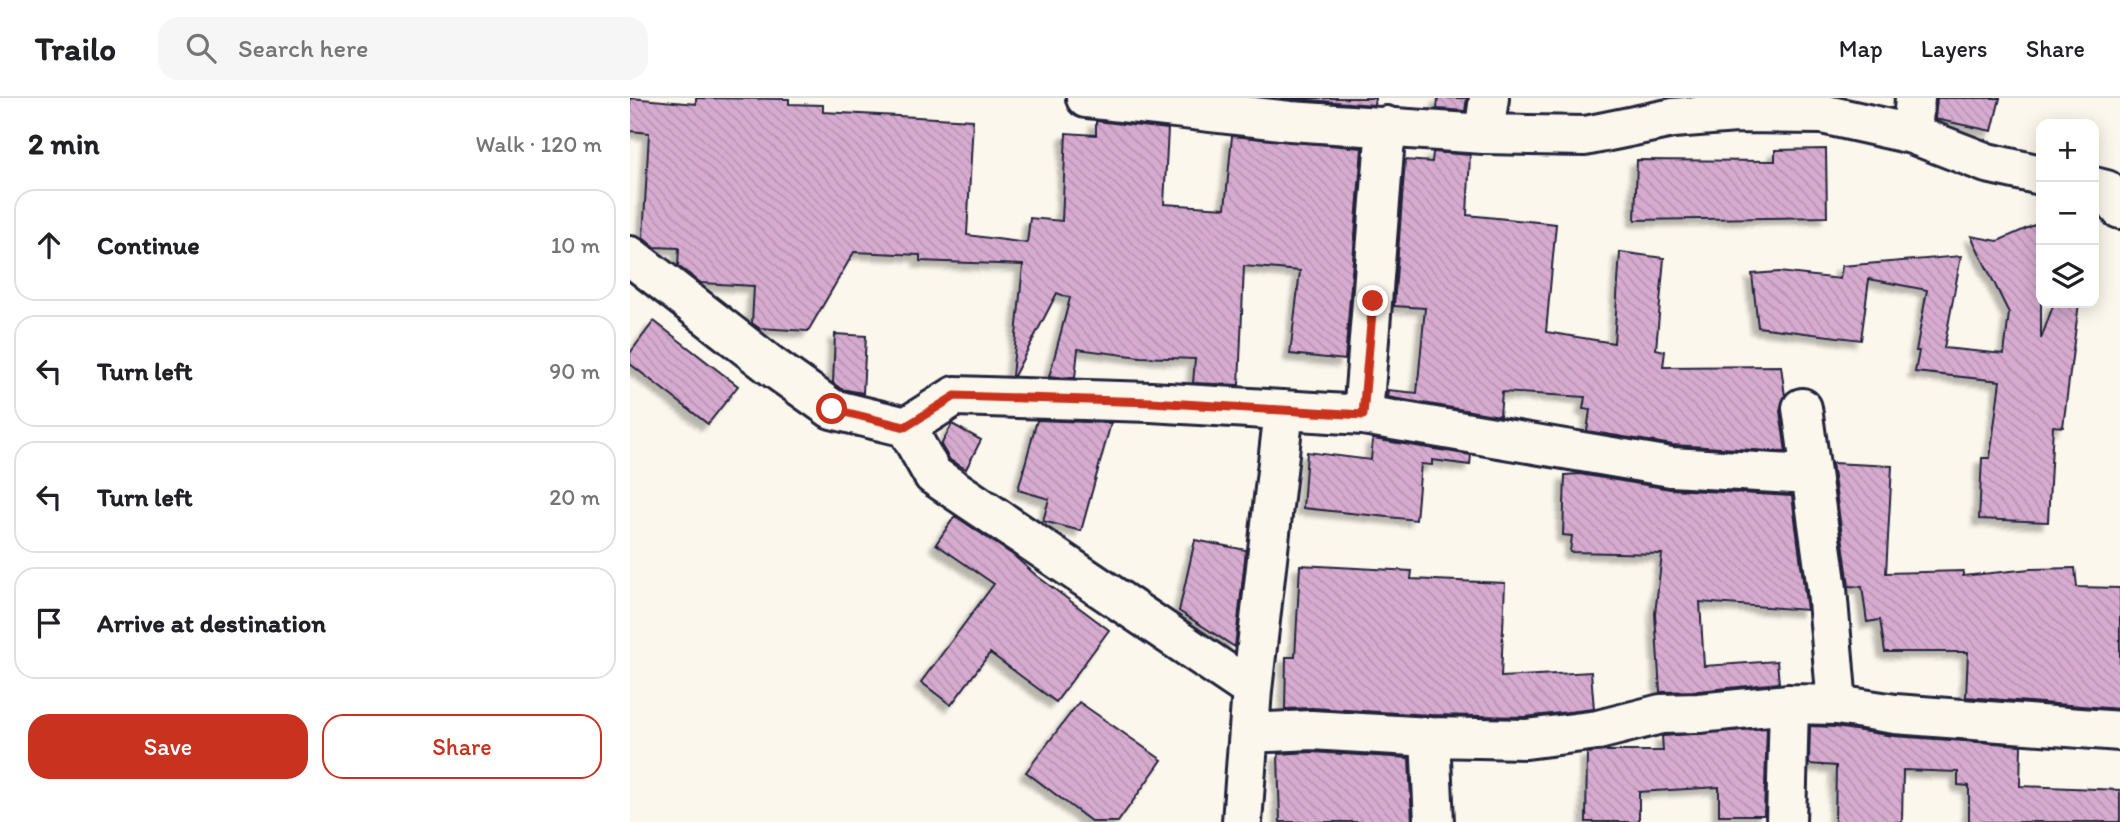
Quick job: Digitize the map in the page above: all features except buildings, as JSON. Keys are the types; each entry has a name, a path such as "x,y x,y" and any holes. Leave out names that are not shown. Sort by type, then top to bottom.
{"street":[{"path":"1095,99 1290,121 1386,126 1487,116 1585,136 1673,118 1736,113 1913,116 1987,163 2036,174"},
{"path":"1363,415 1386,126"},
{"path":"2099,188 2106,190 2120,209"},
{"path":"630,256 770,365 832,409 905,427 955,396 1151,402 1363,415 1671,467 1811,475"},
{"path":"1802,408 1827,589 1838,705"},
{"path":"1242,822 1252,690 1284,410"},
{"path":"905,427 933,475 1252,690"},
{"path":"1249,733 1311,730 1430,737 1526,738 1598,730 1661,714 1789,705 1838,705 1895,714 2120,731"},
{"path":"1786,822 1789,705"},
{"path":"1430,737 1434,822"}],"route":[{"path":"832,409 905,427 955,396 1151,402 1363,415 1373,301"}]}
